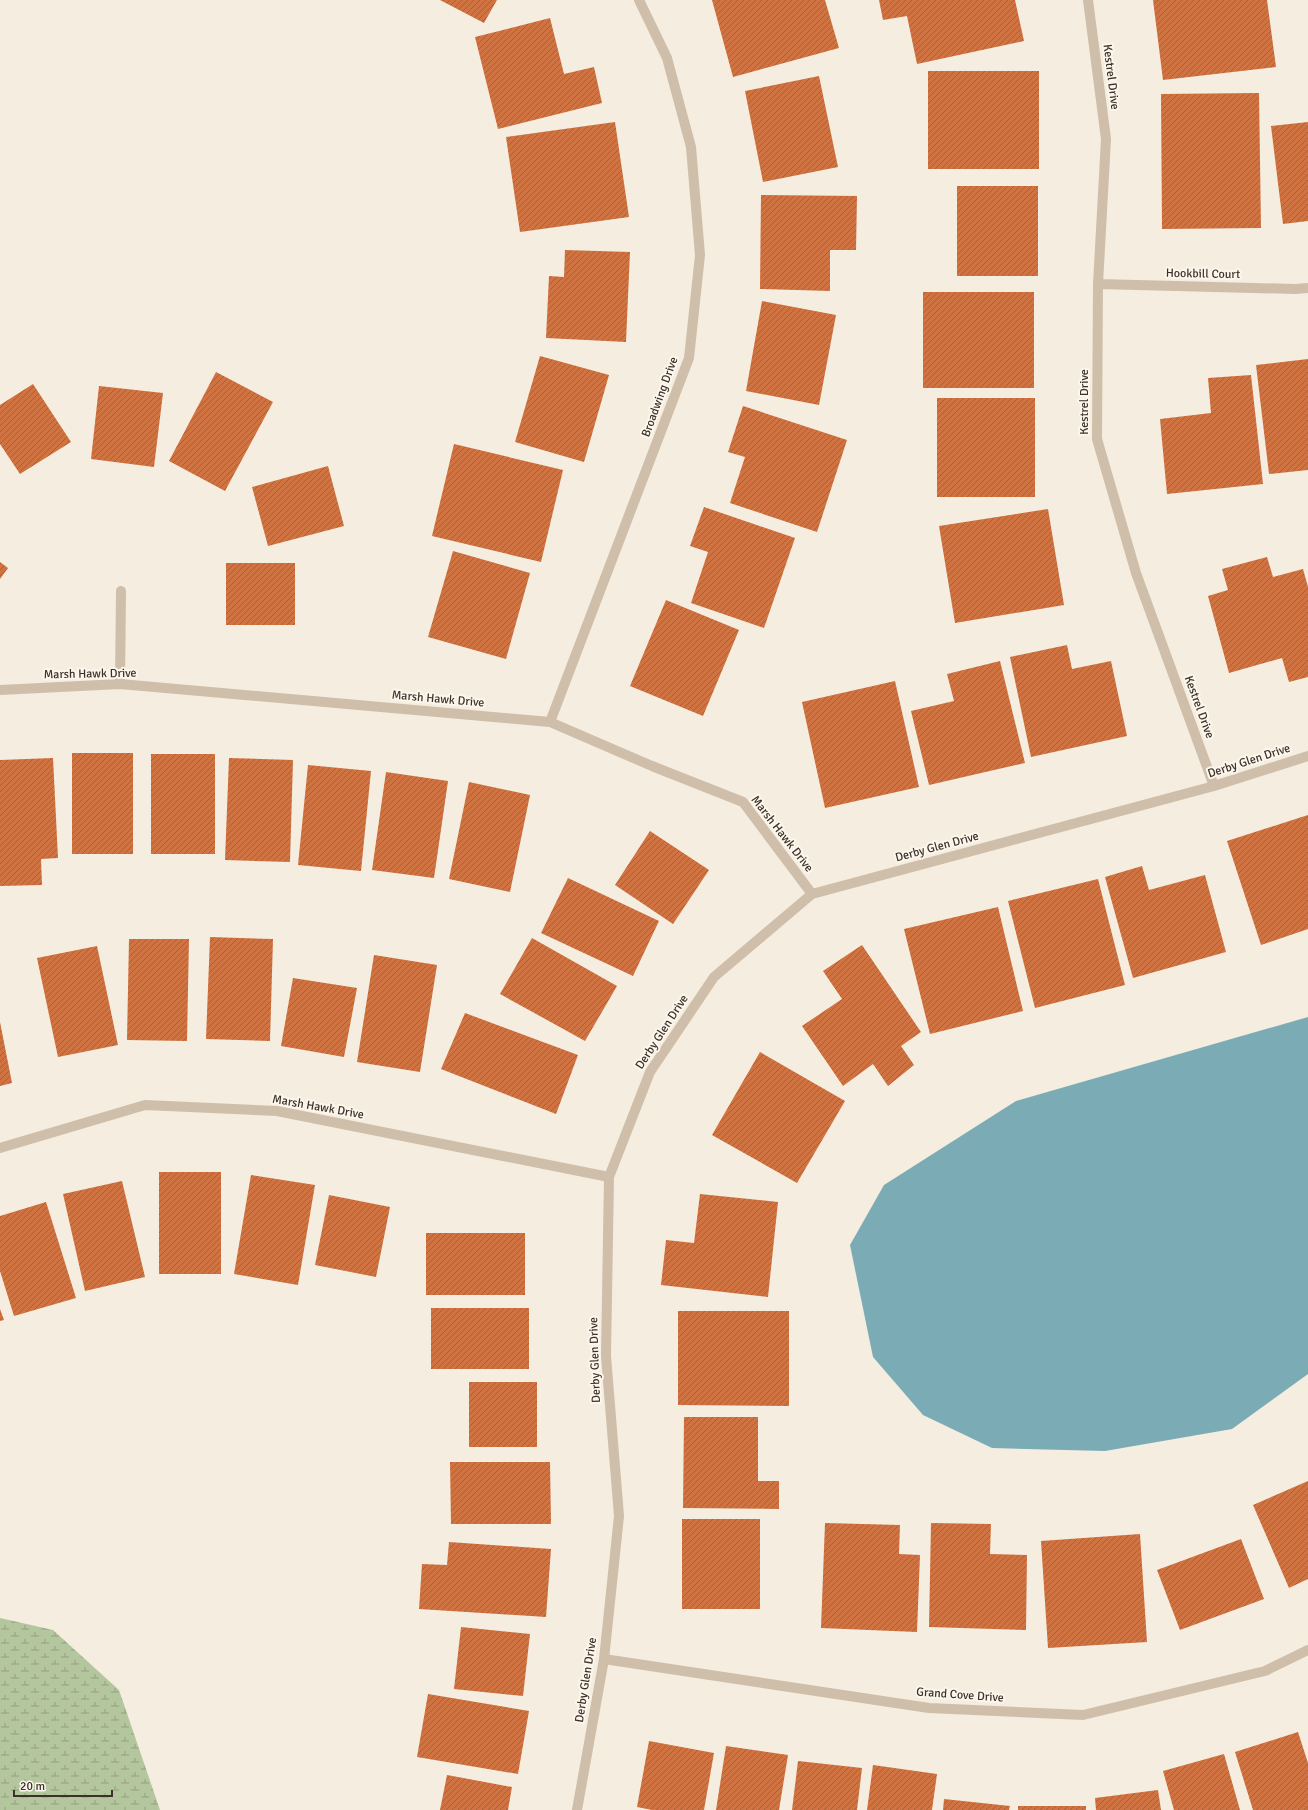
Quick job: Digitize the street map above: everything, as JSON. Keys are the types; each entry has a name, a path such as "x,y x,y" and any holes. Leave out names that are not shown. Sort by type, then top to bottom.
{"street":[{"name":"Broadwing Drive","path":"550,722 689,358 700,255 691,147 667,58 639,0"},
{"name":"Kestrel Drive","path":"1088,0 1106,139 1098,284 1097,439 1136,573 1214,786"},
{"name":"Hookbill Court","path":"1098,284 1295,289 1308,288"},
{"path":"120,684 121,591"},
{"name":"Marsh Hawk Drive","path":"0,690 120,684 550,722 652,766 743,802 812,894"},
{"name":"Derby Glen Drive","path":"577,1810 604,1659 619,1516 606,1356 608,1177 650,1072 714,977 812,894 1214,786 1308,756"},
{"name":"Marsh Hawk Drive","path":"0,1148 145,1105 277,1111 608,1177"},
{"name":"Grand Cove Drive","path":"604,1659 929,1708 1084,1715 1265,1671 1308,1650"}],"green space":[{"path":"0,1618 53,1630 119,1690 160,1810 0,1810"}],"water":[{"path":"1308,1017 1308,1374 1232,1429 1105,1451 992,1448 923,1415 873,1357 850,1245 884,1185 1016,1101"}],"building":[{"path":"440,0 497,0 484,23"},
{"path":"712,0 825,0 839,48 733,77"},
{"path":"879,0 1015,0 1024,41 917,64 907,16 883,20"},
{"path":"1153,0 1267,0 1276,67 1163,80"},
{"path":"550,18 564,74 594,67 602,103 498,129 475,37"},
{"path":"928,71 1039,71 1039,169 928,169"},
{"path":"819,76 838,167 763,182 745,91"},
{"path":"1259,93 1261,228 1162,229 1161,94"},
{"path":"615,122 629,217 520,232 506,137"},
{"path":"1308,122 1308,221 1283,224 1271,126"},
{"path":"957,186 1038,186 1038,276 957,276"},
{"path":"761,195 857,196 856,250 830,250 830,291 760,289"},
{"path":"565,250 630,252 626,342 546,338 549,276 564,277"},
{"path":"923,292 1034,292 1034,388 923,388"},
{"path":"762,301 836,315 819,405 746,391"},
{"path":"540,356 609,375 584,462 515,442"},
{"path":"1308,359 1308,470 1269,474 1256,365"},
{"path":"216,372 273,402 225,491 169,461"},
{"path":"1251,375 1263,484 1167,494 1160,419 1211,413 1208,378"},
{"path":"33,384 71,442 20,474 0,444 0,405"},
{"path":"99,386 163,393 154,467 91,459"},
{"path":"937,398 1035,398 1035,497 937,497"},
{"path":"743,406 847,440 817,532 730,503 745,457 728,452"},
{"path":"454,444 563,470 541,562 432,536"},
{"path":"328,466 344,526 268,546 252,487"},
{"path":"704,507 795,538 764,628 691,603 708,552 690,546"},
{"path":"1048,509 1064,605 955,623 939,526"},
{"path":"453,551 530,573 506,659 428,637"},
{"path":"1267,557 1273,577 1303,569 1308,587 1308,677 1289,682 1282,658 1229,673 1208,596 1228,590 1222,569"},
{"path":"0,562 8,568 0,579"},
{"path":"226,563 295,563 295,625 226,625"},
{"path":"666,600 739,630 703,716 630,686"},
{"path":"1067,645 1072,669 1111,661 1127,736 1031,757 1010,657"},
{"path":"1000,661 1025,763 929,785 911,711 954,701 947,674"},
{"path":"895,681 919,787 825,808 802,702"},
{"path":"72,753 133,753 133,854 72,854"},
{"path":"151,754 215,754 215,854 151,854"},
{"path":"53,758 58,858 41,859 42,885 0,886 0,760"},
{"path":"229,758 293,760 290,862 225,860"},
{"path":"308,765 371,771 361,871 298,865"},
{"path":"386,772 448,781 434,878 372,870"},
{"path":"469,782 530,795 510,892 449,879"},
{"path":"1308,815 1308,929 1261,945 1227,841"},
{"path":"650,831 709,870 673,924 615,885"},
{"path":"1142,866 1149,890 1205,875 1226,952 1133,978 1105,877"},
{"path":"568,878 659,921 633,976 541,933"},
{"path":"1098,879 1125,985 1035,1008 1008,901"},
{"path":"998,907 1023,1011 930,1034 904,929"},
{"path":"210,937 273,939 270,1041 206,1039"},
{"path":"532,938 617,986 585,1041 500,994"},
{"path":"129,939 189,939 187,1041 127,1040"},
{"path":"862,945 921,1032 901,1046 914,1065 888,1086 873,1064 843,1086 802,1026 842,999 823,971"},
{"path":"97,946 118,1045 58,1057 37,958"},
{"path":"374,955 437,965 420,1072 357,1062"},
{"path":"293,978 357,988 344,1057 281,1046"},
{"path":"465,1013 578,1055 556,1114 441,1069"},
{"path":"0,1022 12,1083 0,1086"},
{"path":"760,1052 845,1101 797,1183 712,1135"},
{"path":"159,1172 221,1172 221,1274 159,1274"},
{"path":"251,1175 315,1185 298,1285 234,1274"},
{"path":"122,1181 145,1277 85,1291 63,1194"},
{"path":"700,1194 778,1202 768,1297 661,1285 666,1240 694,1243"},
{"path":"329,1195 390,1207 376,1277 315,1265"},
{"path":"46,1202 76,1298 14,1316 0,1271 0,1216"},
{"path":"426,1233 525,1233 525,1295 426,1295"},
{"path":"431,1308 529,1308 529,1369 431,1369"},
{"path":"0,1309 4,1320 0,1321"},
{"path":"678,1311 789,1311 789,1406 678,1405"},
{"path":"469,1382 537,1382 537,1447 469,1447"},
{"path":"684,1417 758,1417 758,1481 779,1481 779,1509 683,1508"},
{"path":"450,1462 550,1462 551,1524 451,1524"},
{"path":"1308,1481 1308,1579 1289,1588 1253,1505"},
{"path":"682,1519 760,1519 760,1609 682,1609"},
{"path":"825,1523 900,1525 899,1554 920,1555 917,1632 821,1628"},
{"path":"931,1523 991,1524 990,1554 1027,1555 1026,1630 929,1627"},
{"path":"1140,1534 1147,1642 1048,1648 1041,1541"},
{"path":"1241,1539 1264,1599 1180,1630 1157,1570"},
{"path":"449,1542 551,1549 546,1617 419,1609 422,1564 447,1565"},
{"path":"461,1627 530,1634 523,1696 454,1689"},
{"path":"428,1694 529,1711 518,1774 417,1757"},
{"path":"1298,1732 1308,1763 1308,1810 1253,1810 1235,1752"},
{"path":"649,1741 714,1753 704,1810 652,1810 637,1807"},
{"path":"726,1746 788,1755 779,1810 716,1810"},
{"path":"1224,1754 1240,1810 1174,1810 1163,1771"},
{"path":"798,1761 862,1768 857,1810 792,1810"},
{"path":"873,1765 937,1774 932,1810 867,1810"},
{"path":"447,1775 512,1787 508,1810 440,1810"},
{"path":"1158,1790 1161,1810 1096,1810 1095,1798"},
{"path":"944,1799 1010,1806 1009,1810 943,1810"},
{"path":"1018,1806 1086,1806 1086,1810 1018,1810"}]}
